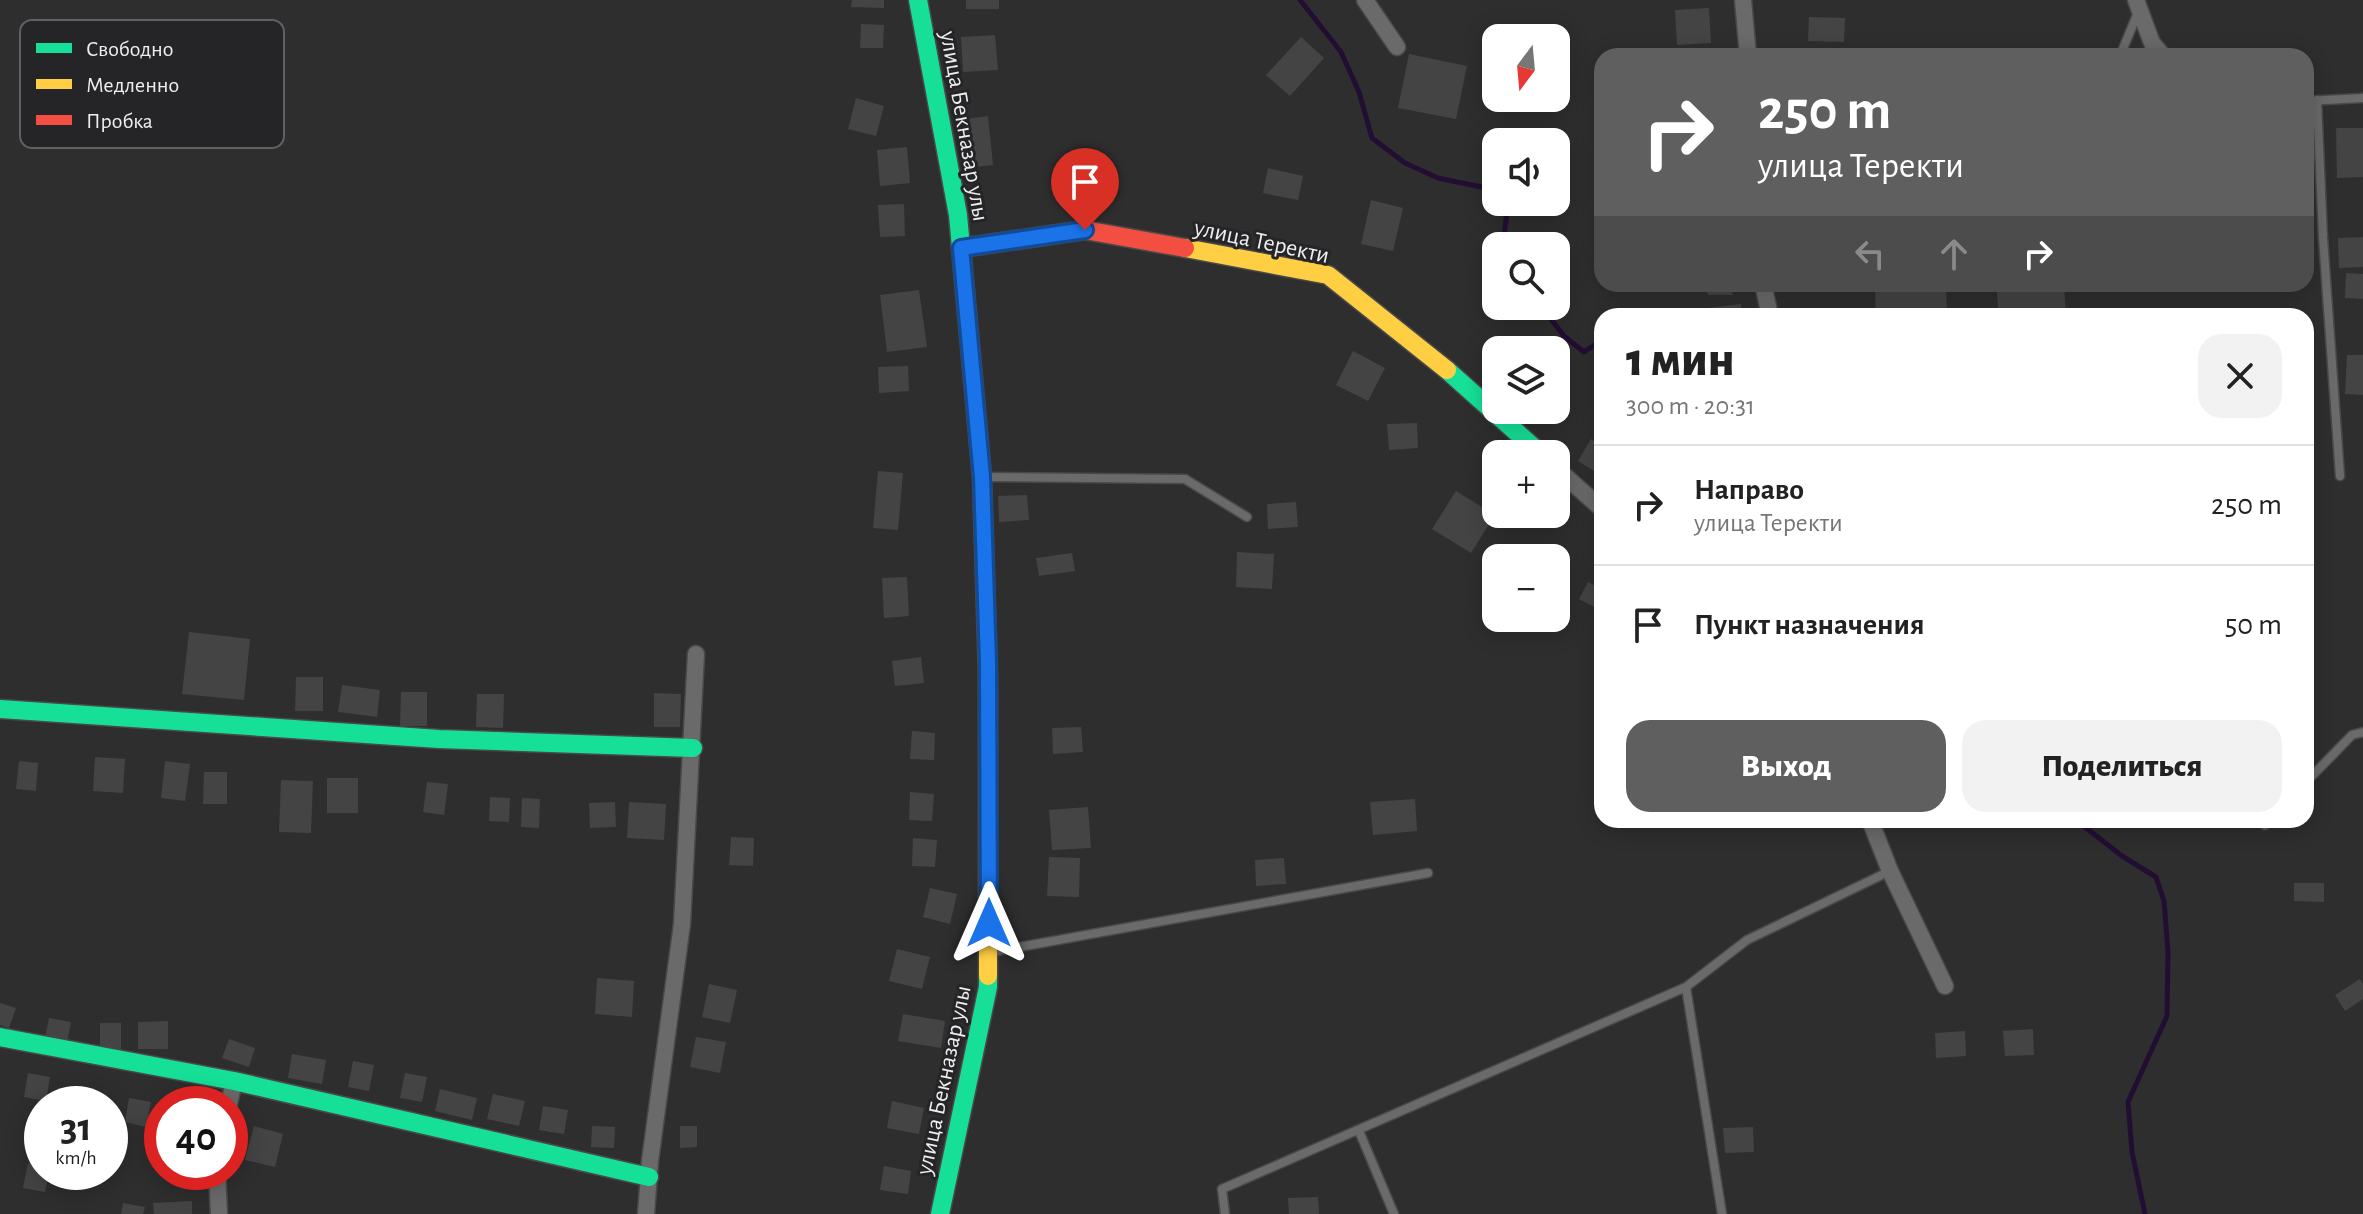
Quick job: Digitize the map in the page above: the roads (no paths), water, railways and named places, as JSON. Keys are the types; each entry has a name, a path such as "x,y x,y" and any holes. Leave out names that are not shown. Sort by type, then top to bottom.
{"street":[{"name":"улица Бекназар улы","path":"918,0 958,215 982,477 988,663 988,987 940,1214"},
{"path":"1365,0 1397,47"},
{"path":"1743,0 1747,48"},
{"path":"2138,5 2156,48"},
{"name":"улица Теректи","path":"961,248 1085,230 1328,275 1455,376 1526,440"},
{"path":"1570,480 1594,502"},
{"path":"646,1214 682,924 696,654"},
{"path":"0,709 439,739 693,748"},
{"path":"1873,828 1890,871 1945,986"},
{"path":"0,1037 234,1081 649,1177"},
{"path":"233,1086 234,1081"},
{"path":"218,1190 219,1214"}],"lane":[{"path":"2123,48 2138,5"},
{"path":"2314,100 2363,98"},
{"path":"2317,100 2323,238 2340,476"},
{"path":"982,477 1185,479 1247,517"},
{"path":"2314,774 2352,735 2363,732"},
{"path":"1225,1214 1222,1189 1686,987 1747,940 1890,871"},
{"path":"989,952 1428,873"},
{"path":"1686,987 1722,1214"},
{"path":"1359,1131 1394,1214"}],"waterway":[{"path":"1300,0 1341,52 1359,92 1372,138 1405,163 1438,178 1482,187"},
{"path":"1505,232 1506,216"},
{"path":"1552,320 1564,336 1584,352 1594,345"},
{"path":"2086,828 2156,877 2164,901 2168,952 2167,1016 2128,1102 2132,1152 2145,1214"}]}
